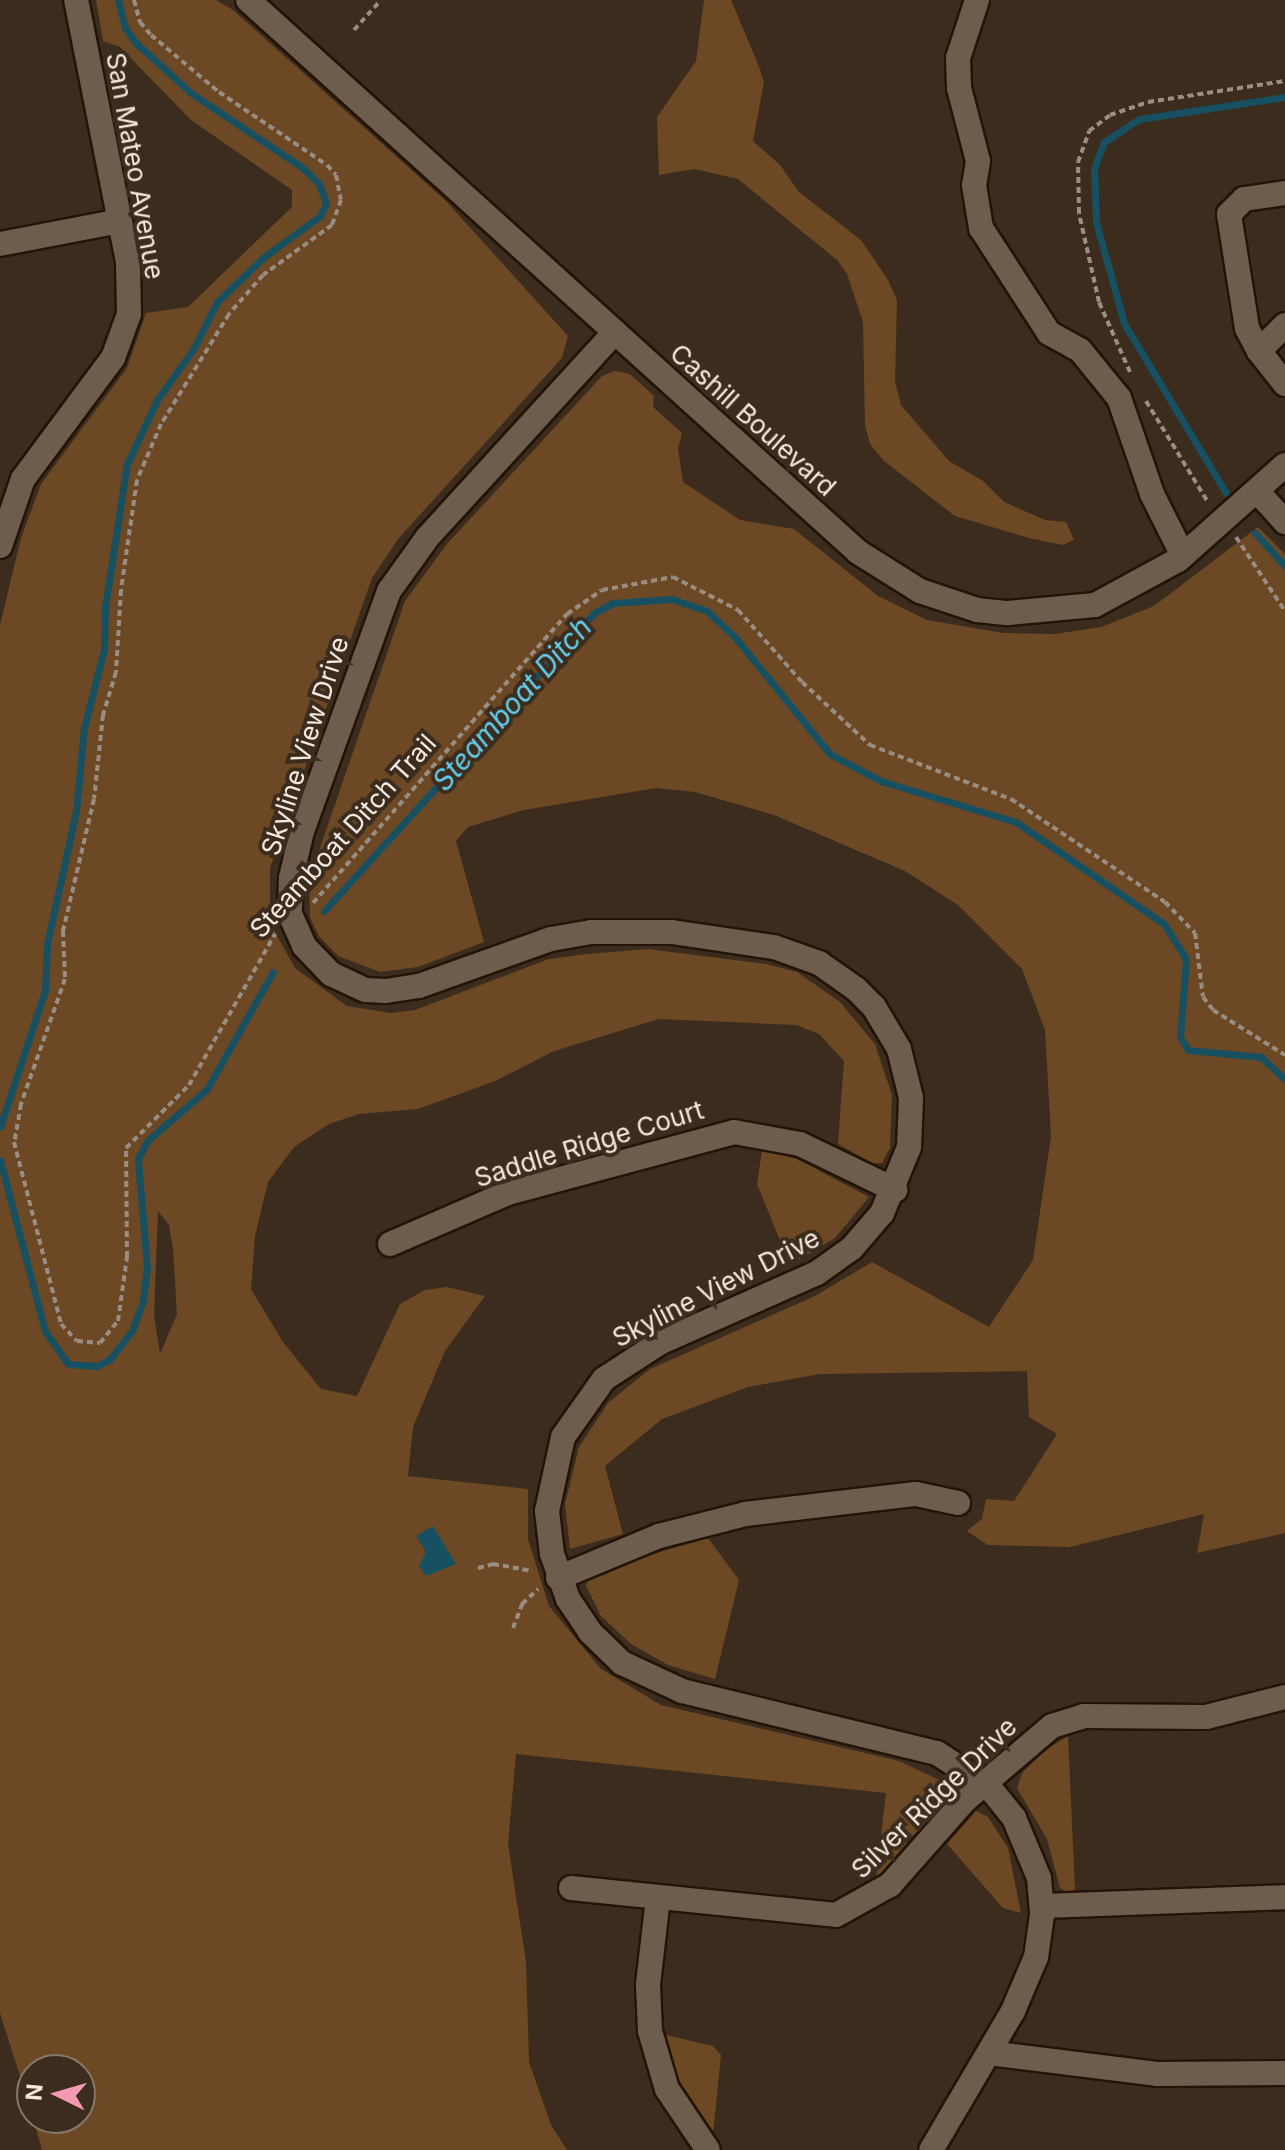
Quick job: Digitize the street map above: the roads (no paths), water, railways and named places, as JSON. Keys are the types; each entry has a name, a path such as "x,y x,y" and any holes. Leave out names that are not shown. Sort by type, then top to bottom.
{"street":[{"name":"San Mateo Avenue","path":"0,546 23,479 113,358 123,336 131,289 76,0"},
{"name":"Cashill Boulevard","path":"248,0 858,552 934,596 977,610 1067,611 1124,593 1183,556 1285,465"},
{"path":"977,0 958,58 959,88 978,161 974,185 981,228 1049,333 1080,350 1119,398 1152,494 1183,556"},
{"path":"1285,193 1244,199 1229,214 1247,328 1259,351 1285,384"},
{"path":"0,244 120,221"},
{"path":"1259,351 1285,325"},
{"name":"Skyline View Drive","path":"615,332 427,538 389,591 299,844 289,897 293,923 304,946 331,974 366,990 386,991 419,986 539,942 591,932 672,932 753,942 819,963 874,1007 899,1049 912,1124 895,1190 868,1231 836,1261 654,1346 621,1365 588,1396 563,1437 549,1485 548,1583 590,1632 642,1675 682,1691 919,1746 954,1761 983,1783 1025,1836 1039,1878 1042,1906 1029,1976 989,2053 931,2150"},
{"path":"1257,491 1285,522"},
{"name":"Saddle Ridge Court","path":"390,1244 508,1193 734,1132 800,1144 895,1190"},
{"path":"548,1583 659,1536 745,1514 916,1494 958,1503"},
{"name":"Silver Ridge Drive","path":"571,1888 820,1916 853,1910 890,1885 983,1783 1035,1737 1068,1719 1206,1717 1285,1697"},
{"path":"1042,1906 1285,1897"},
{"path":"658,1898 648,1985 650,2031 667,2089 708,2150"},
{"path":"989,2053 1125,2072 1285,2073"}],"water":[{"path":"433,1526 456,1564 426,1576 419,1566 426,1552 416,1536"}],"waterway":[{"name":"Steamboat Ditch","path":"0,1127 45,990 47,944 76,811 84,728 104,649 105,607 127,464 157,400 194,348 217,302 264,257 320,216 326,203 319,184 303,168 191,93 136,43 125,28 118,0"},
{"name":"Steamboat Ditch","path":"1226,493 1124,323 1096,222 1094,168 1104,142 1139,119 1285,97"},
{"name":"Steamboat Ditch","path":"1255,533 1285,566"},
{"name":"Steamboat Ditch","path":"324,911 594,613 613,603 672,599 707,611 734,636 830,754 881,781 1016,822 1164,924 1186,959 1180,1037 1188,1050 1261,1057 1285,1079"},
{"name":"Steamboat Ditch","path":"0,1160 45,1331 68,1364 97,1366 110,1359 132,1331 143,1300 147,1267 138,1159 148,1140 207,1089 273,972"}]}
